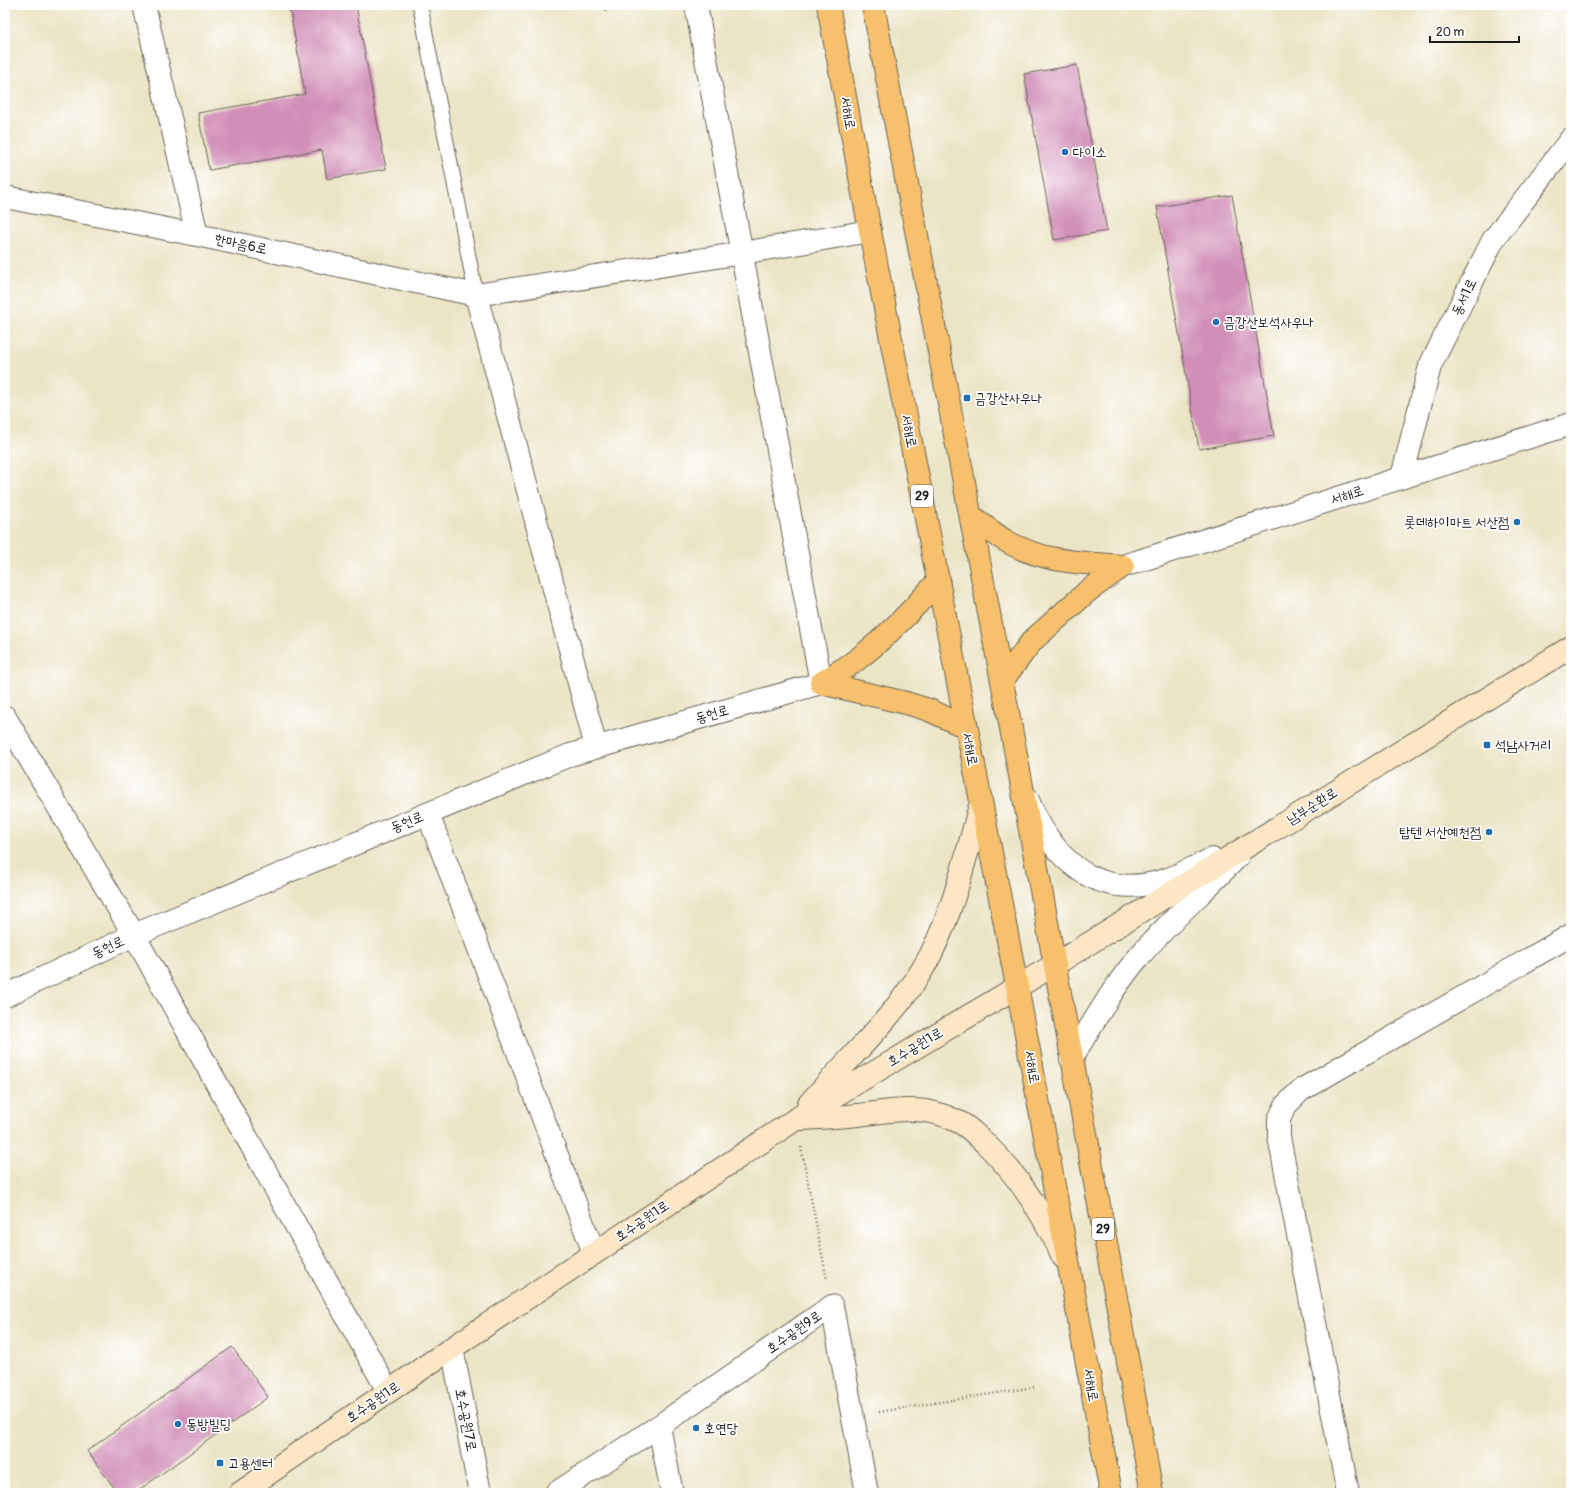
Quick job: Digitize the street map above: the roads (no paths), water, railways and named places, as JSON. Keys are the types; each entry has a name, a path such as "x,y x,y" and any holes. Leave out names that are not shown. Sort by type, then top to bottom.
{"main road":[{"name":"서해로","path":"828,5 966,727 1018,986 1111,1493"},
{"name":"29","path":"873,5 1022,785 1071,1059 1152,1493"},
{"path":"971,516 1005,541 1050,559 1123,566"},
{"path":"1002,681 1032,641 1088,591 1123,566"},
{"path":"821,683 854,662 892,630 938,580"},
{"name":"남부순환로","path":"1054,964 1571,647"},
{"path":"821,683 906,703 929,710 966,727"},
{"path":"796,1119 832,1076 871,1036 900,1001 922,971 936,944 946,917 981,802"},
{"name":"호수공원1로","path":"240,1493 388,1391 796,1119 1054,964"},
{"path":"796,1119 896,1110 913,1110 930,1112 960,1123 992,1150 1025,1188 1049,1226 1070,1271"}],"street":[{"path":"144,5 197,234"},
{"path":"696,5 821,683"},
{"name":"동서1로","path":"1402,478 1430,366 1493,240 1571,139"},
{"name":"한마음6로","path":"5,198 197,234 476,295"},
{"path":"596,747 476,295 870,231"},
{"name":"서해로","path":"1123,566 1571,424"},
{"name":"동헌로","path":"5,996 134,935 570,755 821,683"},
{"path":"5,717 134,935 388,1391"},
{"path":"1022,785 1035,816 1058,851 1070,864 1083,873 1111,884 1127,886 1165,880 1225,852 1248,845"},
{"path":"428,814 594,1253"},
{"path":"1071,1059 1106,1002 1136,960 1157,936 1200,895 1248,845"},
{"path":"1348,1493 1279,1138 1279,1119 1286,1105 1301,1090 1571,935"},
{"name":"호수공원9로","path":"556,1493 659,1426 832,1306 867,1493"},
{"name":"호수공원7로","path":"452,1348 480,1493"},
{"path":"659,1426 672,1493"}],"lane":[{"path":"420,5 476,295"}],"place":[{"name":"다이소","path":"1065,152"},
{"name":"금강산보석사우나","path":"1216,322"},
{"name":"금강산사우나","path":"967,398"},
{"name":"롯데하이마트 서산점","path":"1517,522"},
{"name":"석남사거리","path":"1487,745"},
{"name":"탑텐 서산예천점","path":"1489,832"},
{"name":"동방빌딩","path":"178,1424"},
{"name":"호연당","path":"696,1428"},
{"name":"고용센터","path":"220,1463"}]}
